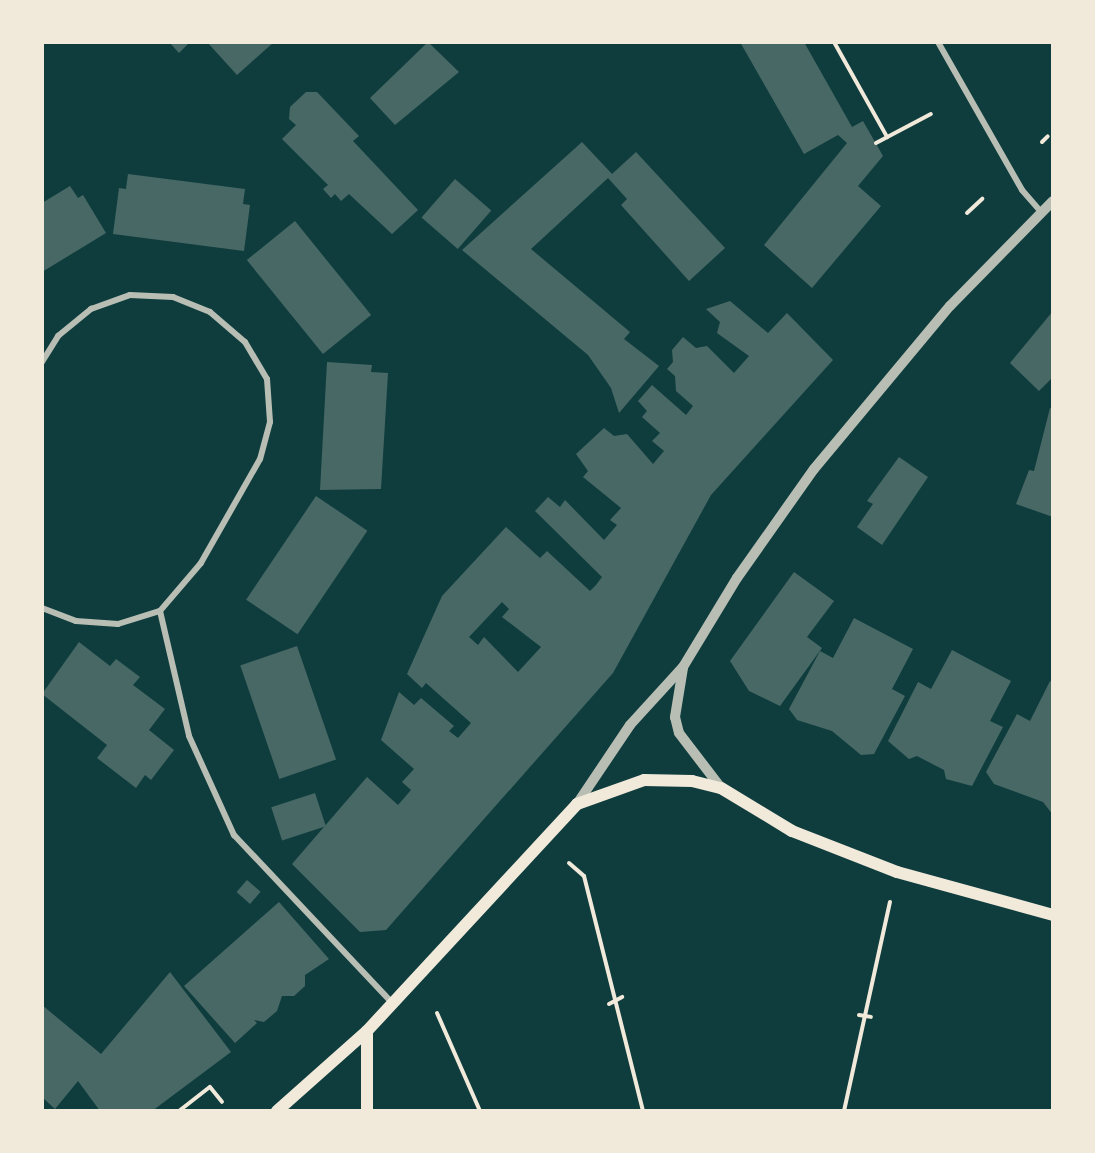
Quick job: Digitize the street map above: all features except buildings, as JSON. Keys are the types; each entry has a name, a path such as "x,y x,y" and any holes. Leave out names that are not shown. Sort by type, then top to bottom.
{"main road":[{"path":"277,1111 367,1031 577,804 654,779 721,788 792,831 897,872 1053,915"},
{"path":"367,1031 368,1111"}],"street":[{"path":"938,42 1022,190 1041,212"},
{"path":"577,804 630,725 683,667 737,578 814,469 950,306 1053,201"},
{"path":"42,362 58,336 91,309 130,295 173,297 210,312 245,342 267,379 270,422 260,459 201,563 160,611 118,624 76,621 42,608"},
{"path":"160,611 189,736 234,835 393,1004"},
{"path":"683,667 675,717 679,733 721,788"}],"path":[{"path":"834,42 887,137"},
{"path":"876,143 931,114"},
{"path":"1042,142 1048,136"},
{"path":"967,213 982,199"},
{"path":"569,862 584,876 643,1111"},
{"path":"844,1111 862,1016 897,872"},
{"path":"609,1004 622,997"},
{"path":"437,1013 480,1111"},
{"path":"862,1016 871,1017"},
{"path":"179,1111 210,1087 222,1102"}]}
